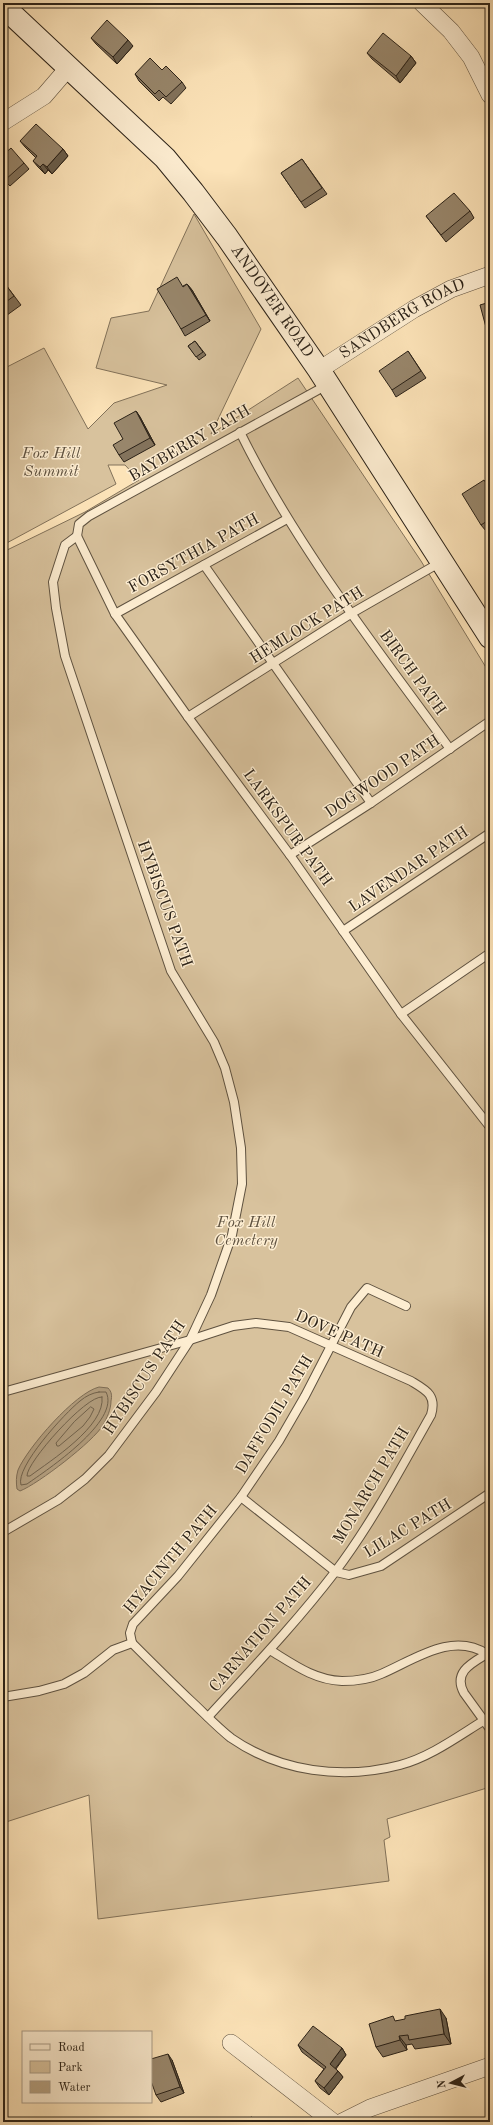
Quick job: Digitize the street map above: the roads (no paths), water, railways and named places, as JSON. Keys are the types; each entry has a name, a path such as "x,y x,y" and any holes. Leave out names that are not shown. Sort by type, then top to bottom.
{"main road":[{"name":"ANDOVER ROAD","path":"3,6 164,158 193,192 227,237 323,377 490,637"}],"street":[{"path":"422,3 452,31 471,57 490,95"},
{"path":"3,122 44,96 69,67"},
{"name":"SANDBERG ROAD","path":"323,377 414,309 451,289 490,275"},
{"path":"231,2043 333,2122"},
{"path":"342,2122 370,2108 490,2066"}],"lane":[{"name":"BAYBERRY PATH","path":"76,536 79,524 89,516 156,481 240,432 323,377"},
{"name":"BIRCH PATH","path":"240,432 287,519 450,750"},
{"name":"FORSYTHIA PATH","path":"115,614 287,519"},
{"name":"LARKSPUR PATH","path":"76,536 115,614 188,717 290,855 401,1014 490,1127"},
{"name":"HYBISCUS PATH","path":"3,1532 58,1500 109,1455 147,1404 190,1340 211,1295 232,1236 242,1184 241,1148 234,1102 225,1068 214,1042 171,971 65,656 56,608 53,582 64,545 76,536"},
{"name":"HEMLOCK PATH","path":"188,717 352,613 442,562"},
{"path":"204,565 371,803"},
{"name":"DOGWOOD PATH","path":"290,855 371,803 490,721"},
{"name":"LAVENDAR PATH","path":"343,931 490,834"},
{"path":"401,1014 490,953"},
{"name":"DAFFODIL PATH","path":"241,1497 279,1440 332,1346 350,1307 367,1288 406,1306"},
{"name":"DOVE PATH","path":"3,1392 190,1340 233,1326 267,1323 289,1327 411,1381 427,1391 434,1405 431,1415"},
{"name":"MONARCH PATH","path":"336,1572 382,1502 431,1415"},
{"name":"LILAC PATH","path":"336,1572 349,1575 381,1566 490,1493"},
{"path":"241,1497 336,1572"},
{"name":"HYACINTH PATH","path":"132,1644 130,1633 133,1624 178,1576 241,1497"},
{"name":"CARNATION PATH","path":"208,1717 270,1650 336,1572"},
{"path":"3,1697 39,1691 64,1684 84,1674 113,1650 132,1644 231,1737 260,1755 294,1766 328,1772 368,1771 401,1764 440,1748 483,1721"},
{"path":"270,1650 306,1673 343,1681 381,1674 422,1654 444,1647 464,1645 477,1648 488,1653 463,1671 460,1678 461,1687 483,1721 490,1729"}],"water":[{"path":"99,1387 108,1388 112,1397 107,1416 98,1432 78,1451 52,1471 28,1487 20,1491 17,1489 16,1480 18,1470 23,1460 42,1435 65,1410 78,1399 89,1391"}],"park label":[{"name":"Fox Hill Summit","path":"51,463"},
{"name":"Fox Hill Cemetery","path":"246,1232"}]}
